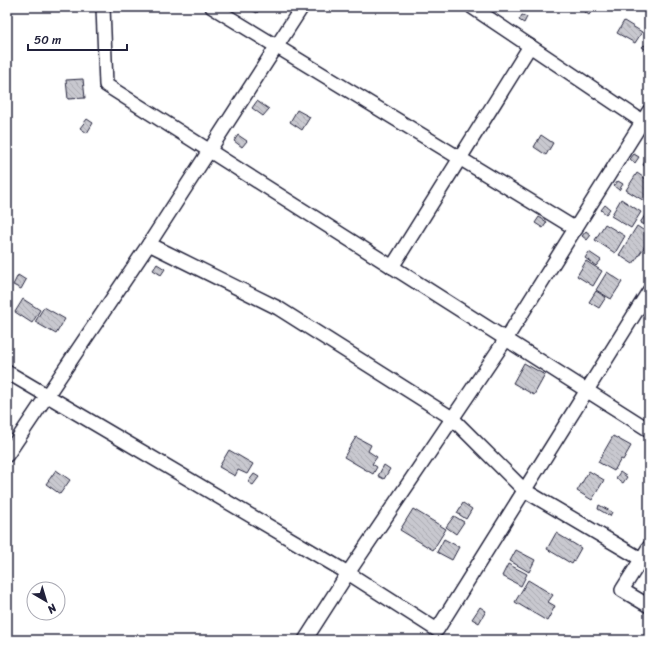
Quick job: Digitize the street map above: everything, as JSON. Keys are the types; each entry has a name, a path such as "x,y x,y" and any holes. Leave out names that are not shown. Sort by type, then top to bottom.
{"street":[{"path":"103,7 106,84 649,430"},
{"path":"212,7 576,229"},
{"path":"7,455 149,244 302,7"},
{"path":"306,640 348,573 506,339 647,120 530,46 472,7"},
{"path":"392,267 530,46"},
{"path":"149,244 278,308 452,418 524,490 641,559"},
{"path":"7,372 348,573 437,630 649,292"},
{"path":"649,547 622,590 649,606"}],"building":[{"path":"246,7 260,7 257,13"},
{"path":"577,7 595,7 589,15"},
{"path":"522,15 527,17 524,23 519,20"},
{"path":"624,21 642,32 635,43 617,33"},
{"path":"644,45 649,48 649,52 642,47"},
{"path":"83,79 85,98 68,99 66,80"},
{"path":"257,101 269,109 263,116 252,108"},
{"path":"297,110 310,117 302,130 290,122"},
{"path":"87,119 93,123 87,133 80,128"},
{"path":"238,135 247,141 242,147 234,141"},
{"path":"541,135 553,143 546,155 534,147"},
{"path":"634,154 639,157 635,163 630,159"},
{"path":"649,154 649,169 643,165"},
{"path":"637,173 649,181 649,198 646,202 626,190"},
{"path":"618,181 623,184 619,190 614,186"},
{"path":"621,199 641,212 631,228 611,216"},
{"path":"605,205 610,209 606,214 601,210"},
{"path":"649,209 649,228 640,223"},
{"path":"539,217 547,222 543,228 535,223"},
{"path":"605,224 625,236 615,253 595,240"},
{"path":"637,226 649,234 649,240 633,264 619,255"},
{"path":"586,231 591,235 587,240 582,236"},
{"path":"589,252 601,260 596,266 585,258"},
{"path":"586,261 602,271 593,286 577,276"},
{"path":"157,264 165,269 161,275 153,270"},
{"path":"607,272 622,282 611,299 596,290"},
{"path":"18,275 26,280 21,289 13,285"},
{"path":"596,291 606,297 599,308 589,302"},
{"path":"23,299 40,310 32,323 15,312"},
{"path":"44,307 65,319 56,334 35,322"},
{"path":"524,363 545,375 534,395 513,383"},
{"path":"613,436 631,446 623,460 621,459 614,471 598,462"},
{"path":"356,437 371,445 368,451 377,457 372,464 377,467 373,474 344,457"},
{"path":"229,450 253,464 247,474 238,470 235,476 219,467"},
{"path":"384,465 390,469 384,479 378,476"},
{"path":"56,470 70,480 60,494 46,484"},
{"path":"589,471 604,480 592,500 577,491"},
{"path":"620,472 627,477 623,483 616,478"},
{"path":"254,474 259,477 253,485 248,482"},
{"path":"463,503 472,509 466,519 457,513"},
{"path":"599,505 612,512 610,516 598,509"},
{"path":"413,509 446,529 433,550 400,530"},
{"path":"454,516 464,522 456,534 446,527"},
{"path":"556,533 581,548 572,564 547,549"},
{"path":"444,539 459,547 452,560 437,552"},
{"path":"516,550 535,560 529,572 510,561"},
{"path":"508,564 527,574 521,586 502,576"},
{"path":"528,580 553,595 548,602 555,606 547,621 515,602"},
{"path":"480,607 486,611 479,623 472,619"},
{"path":"649,630 649,640 640,640"}]}
